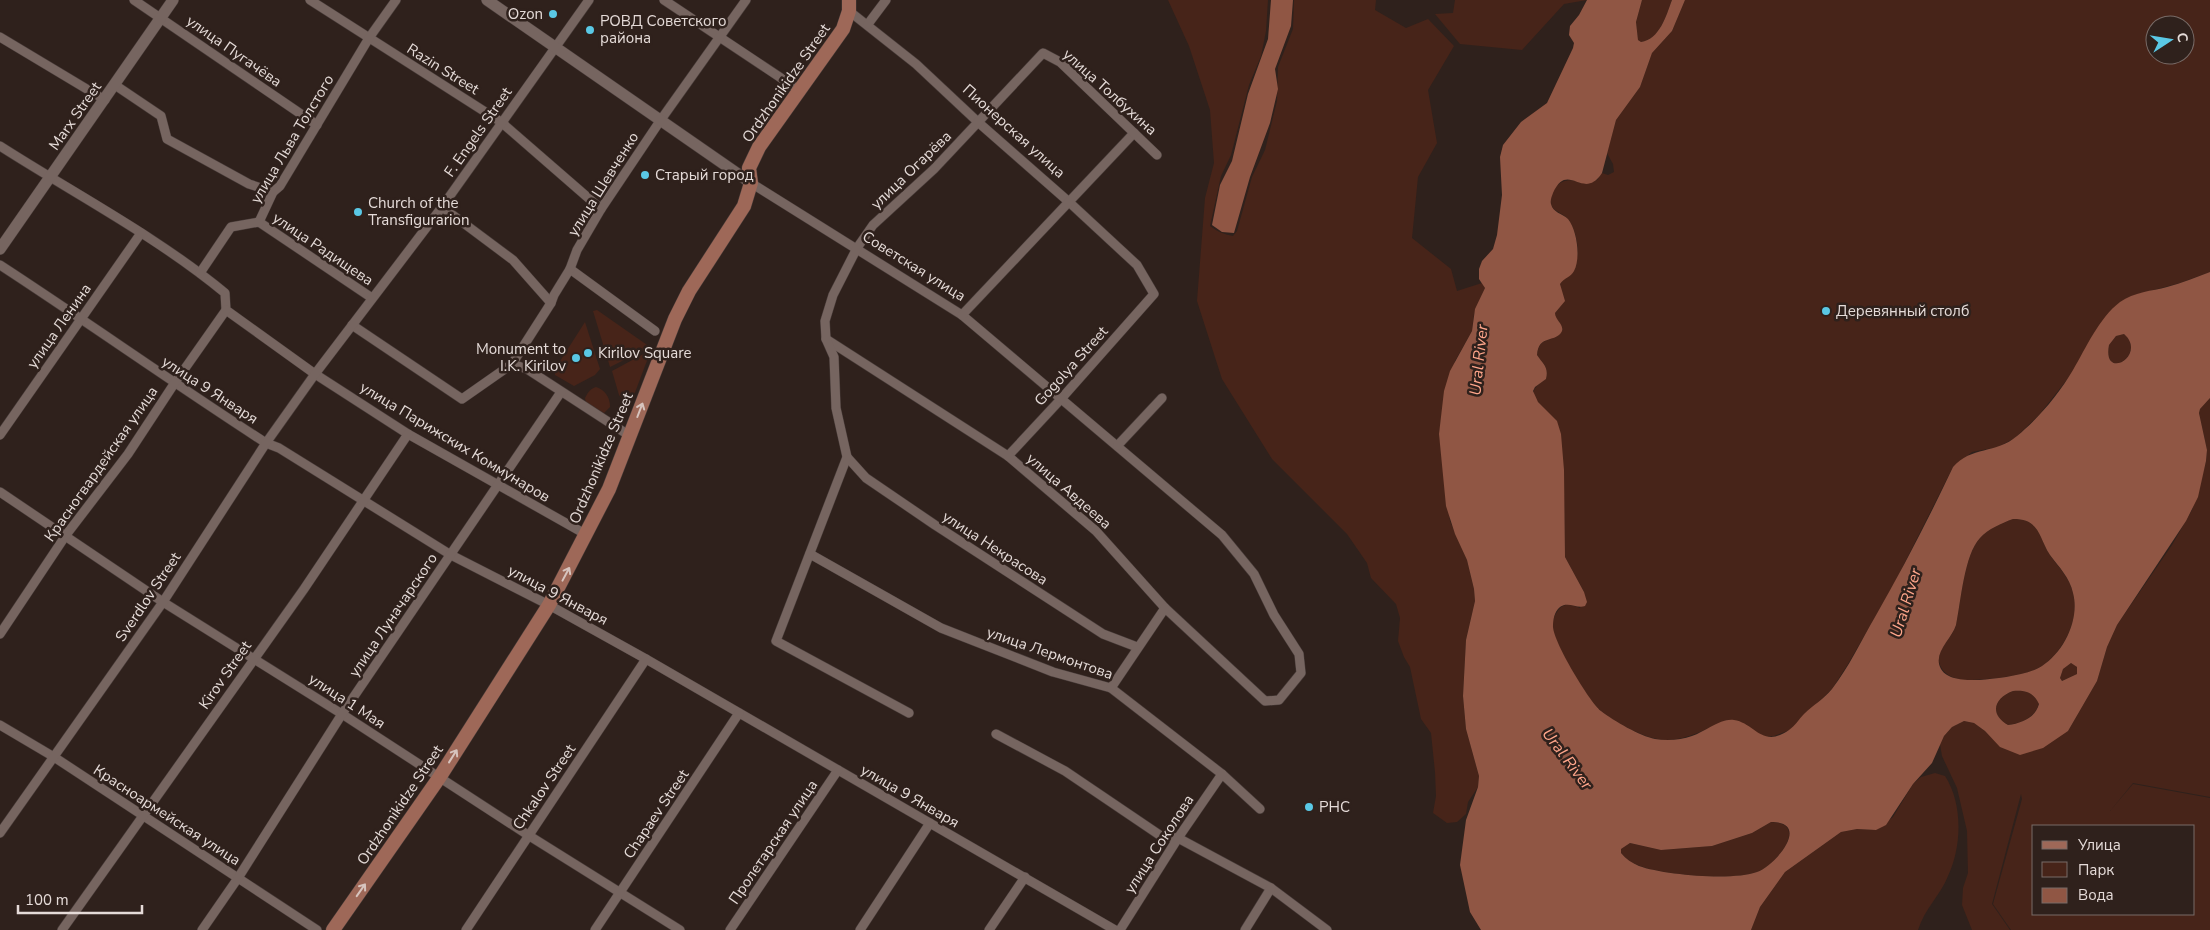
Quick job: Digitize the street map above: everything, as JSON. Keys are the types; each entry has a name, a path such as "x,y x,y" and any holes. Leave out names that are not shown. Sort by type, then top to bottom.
{"main road":[{"name":"Ordzhonikidze Street","path":"333,930 440,778 549,605 609,489 675,319 689,291 744,206 751,183 749,168 759,147 843,29 849,6"}],"street":[{"name":"улица Пугачёва","path":"134,0 317,125"},
{"name":"Marx Street","path":"0,249 173,0"},
{"name":"Razin Street","path":"310,0 501,122 600,209"},
{"name":"улица Льва Толстого","path":"200,273 231,226 259,222 273,192 280,186 369,38 396,0"},
{"name":"Советская улица","path":"487,0 751,183 962,315 1061,400 1118,445 1222,535 1254,574 1274,615 1299,654 1300,673 1279,700 1265,701"},
{"name":"F. Engels Street","path":"315,374 442,207 589,0"},
{"path":"664,0 799,90"},
{"name":"улица Шевченко","path":"352,324 462,399 512,364 552,303 554,295 570,269 577,250 600,209 660,120 720,39 746,0"},
{"path":"868,24 886,0"},
{"name":"Пионерская улица","path":"849,6 1070,202 1137,265 1154,294"},
{"path":"0,37 105,100"},
{"name":"улица Огарёва","path":"848,457 836,408 834,357 826,339 825,321 833,295 857,248 873,225 934,169 979,123 1042,52"},
{"name":"улица Толбухина","path":"1042,52 1060,62 1157,155"},
{"name":"улица Радищева","path":"115,85 161,116 167,139 249,184 273,192"},
{"path":"962,315 1134,133"},
{"path":"0,146 141,233 200,273 225,293 226,310"},
{"path":"442,207 513,260 552,303"},
{"name":"улица Радищева","path":"259,222 372,298"},
{"name":"улица Ленина","path":"0,435 141,233"},
{"name":"улица 9 Января","path":"0,265 82,318 174,384 266,443 280,448 451,555 549,605 646,659 1025,876 1115,930"},
{"path":"570,269 655,331"},
{"name":"Gogolya Street","path":"1008,456 1061,400 1154,294"},
{"name":"улица Парижских Коммунаров","path":"226,310 315,374 408,434 498,483 586,535"},
{"name":"Красногвардейская улица","path":"0,634 66,535 128,454 226,310"},
{"name":"улица Авдеева","path":"826,339 1008,456 1096,531 1166,608 1265,701"},
{"path":"512,364 527,369 630,436"},
{"name":"Sverdlov Street","path":"0,833 162,602 266,443 315,374"},
{"name":"улица Луначарского","path":"202,930 238,878 342,714 561,392"},
{"path":"1118,445 1162,398"},
{"name":"Kirov Street","path":"62,930 304,589 408,434"},
{"path":"848,457 776,641 909,713"},
{"name":"улица Некрасова","path":"848,457 866,478 943,530 1103,634 1137,647"},
{"name":"улица 1 Мая","path":"0,492 66,535 162,602 254,658 528,835 680,930"},
{"name":"улица Лермонтова","path":"810,554 941,628 1053,672 1111,688 1222,774 1260,809"},
{"path":"1111,688 1137,647 1166,608"},
{"name":"Chkalov Street","path":"466,930 646,659"},
{"name":"Chapaev Street","path":"595,930 739,713"},
{"name":"Красноармейская улица","path":"0,726 54,757 317,930"},
{"path":"996,734 1065,771 1161,836 1178,838 1271,888 1327,930"},
{"name":"Пролетарская улица","path":"730,930 838,770"},
{"name":"улица Соколова","path":"1120,930 1178,838 1222,774"},
{"path":"860,930 930,823"},
{"path":"989,930 1025,876"},
{"path":"1245,930 1271,888"}],"green space":[{"path":"1168,0 1268,0 1266,31 1261,56 1249,85 1231,155 1221,176 1210,226 1233,236 1237,231 1252,177 1265,150 1277,101 1278,67 1293,29 1294,0 1376,0 1375,10 1406,28 1428,19 1454,46 1428,90 1437,143 1418,177 1412,238 1451,269 1457,291 1482,283 1485,288 1474,314 1472,331 1455,361 1443,408 1439,434 1450,521 1467,560 1475,601 1466,640 1463,696 1466,729 1479,776 1478,787 1468,802 1466,814 1457,822 1447,823 1433,813 1436,796 1431,733 1421,719 1410,667 1398,641 1400,618 1396,604 1371,578 1367,563 1347,534 1272,459 1222,379 1197,301 1205,198 1214,163 1210,110 1189,46"},
{"path":"1455,0 1587,0 1564,4 1522,50 1460,44 1435,14 1453,13"},
{"path":"1642,0 1672,0 1665,20 1658,32 1648,40 1641,42 1638,40 1636,22"},
{"path":"1685,0 2210,0 2210,272 2180,283 2135,295 2119,303 2099,327 2073,372 2039,415 2015,438 1998,447 1972,452 1953,467 1892,588 1832,689 1790,730 1774,736 1765,737 1727,720 1698,733 1666,740 1650,737 1632,730 1607,716 1595,705 1566,660 1553,630 1554,618 1559,609 1564,605 1580,608 1584,592 1565,557 1564,496 1543,407 1535,399 1534,395 1535,389 1546,379 1547,375 1545,366 1537,355 1538,349 1543,342 1551,339 1560,323 1555,317 1555,313 1563,302 1560,284 1570,272 1578,253 1573,228 1567,218 1552,206 1551,196 1556,187 1564,181 1569,180 1580,183 1597,180 1602,173 1608,175 1614,172 1613,164 1607,153 1616,120 1640,87 1652,53 1672,31"},
{"path":"597,310 650,347 610,367 593,311"},
{"path":"585,322 600,369 595,375 574,386 555,375 555,369"},
{"path":"2124,334 2130,342 2131,350 2123,361 2112,362 2109,356 2109,345 2116,336"},
{"path":"651,350 631,403 627,404 619,395 612,371"},
{"path":"596,387 604,392 609,400 610,407 604,413 586,403 585,398 587,394"},
{"path":"2210,398 2210,797 2133,783 2110,811 2133,784 2210,798 2210,930 2011,930 1993,904 2022,799 2021,794 1992,904 2010,930 1972,930 1962,905 1963,888 1968,873 1967,831 1957,788 1942,756 1940,744 1952,727 1964,721 1974,723 1992,738 2068,731 2097,681 2107,647 2117,625 2172,545 2192,510 2206,462 2207,450 2199,413 2200,409"},
{"path":"2013,519 2022,520 2033,525 2050,555 2069,582 2075,603 2072,624 2057,652 2050,660 2035,670 1994,678 1965,680 1952,677 1945,673 1940,666 1939,657 1956,625 1970,556 1983,535"},
{"path":"2071,663 2077,667 2077,674 2062,681 2060,678 2063,669"},
{"path":"2013,691 2028,692 2039,703 2027,719 2008,725 1998,716 1996,706 2002,698"},
{"path":"1935,773 1945,776 1951,787 1958,812 1958,839 1953,864 1948,876 1918,930 1751,930 1760,907 1785,872 1841,832 1857,829 1876,830 1893,817 1913,784 1921,777"},
{"path":"1771,822 1783,824 1788,829 1789,837 1786,845 1780,854 1764,868 1746,875 1699,876 1665,872 1637,865 1621,853 1621,849 1630,843 1661,850 1712,846 1752,833"}],"water":[{"path":"1271,0 1293,0 1291,26 1275,69 1278,89 1270,123 1250,177 1234,233 1222,232 1212,225 1220,185 1232,161 1248,94 1268,39"},
{"name":"Ural River","path":"1587,0 1642,0 1636,22 1638,40 1641,42 1648,40 1658,32 1665,20 1672,0 1685,0 1672,31 1652,53 1640,87 1616,120 1602,173 1595,181 1588,184 1564,180 1553,193 1552,207 1566,217 1571,224 1576,237 1578,252 1573,273 1560,284 1565,301 1555,313 1562,326 1562,331 1560,335 1544,341 1538,348 1537,355 1545,366 1547,375 1546,379 1535,387 1533,391 1538,402 1557,421 1561,434 1564,470 1565,557 1584,592 1587,602 1585,606 1563,605 1558,609 1553,622 1555,635 1573,671 1601,711 1627,728 1642,735 1660,740 1679,739 1692,736 1718,723 1729,720 1741,722 1765,736 1772,737 1780,735 1791,728 1829,693 1844,672 1906,561 1953,467 1960,460 1968,456 2009,442 2033,422 2061,388 2099,325 2120,302 2137,294 2173,285 2210,272 2210,398 2200,409 2199,413 2207,450 2198,497 2186,521 2117,625 2107,647 2097,681 2068,731 2043,748 2020,755 2000,747 1985,731 1974,723 1964,721 1952,727 1944,736 1932,763 1913,784 1886,825 1876,830 1857,829 1841,832 1785,872 1760,907 1751,930 1481,930 1470,912 1460,865 1466,820 1478,787 1479,776 1466,729 1463,696 1466,640 1475,601 1467,560 1455,534 1446,506 1439,434 1444,391 1450,371 1472,331 1475,309 1485,288 1479,279 1479,269 1482,261 1493,249 1497,235 1502,195 1500,157 1503,145 1521,122 1547,103 1573,48 1574,43 1569,35 1570,26 1579,15","holes":["2124,334 2130,342 2131,350 2123,361 2117,363 2112,362 2109,356 2109,345 2116,336","2013,519 2028,522 2037,530 2050,555 2072,588 2075,603 2072,624 2063,644 2057,652 2050,660 2036,669 2012,676 1980,680 1953,678 1941,669 1939,657 1956,625 1970,556 1980,538 1995,527","2071,663 2077,667 2077,674 2062,681 2060,678 2063,669","2013,691 2021,691 2031,694 2039,704 2034,713 2027,719 2008,725 2002,721 1996,711 1996,706 2002,698","1771,822 1783,824 1789,829 1786,845 1773,862 1757,872 1746,875 1698,876 1665,872 1639,866 1629,861 1621,853 1621,849 1630,843 1661,850 1712,846 1752,833"]}],"place":[{"name":"Ozon","path":"553,14"},
{"name":"РОВД Советского района","path":"590,30"},
{"name":"Старый город","path":"645,175"},
{"name":"Church of the Transfigurarion","path":"358,212"},
{"name":"Деревянный столб","path":"1826,311"},
{"name":"Kirilov Square","path":"588,353"},
{"name":"Monument to I.K. Kirilov","path":"576,358"},
{"name":"РНС","path":"1309,807"}]}
